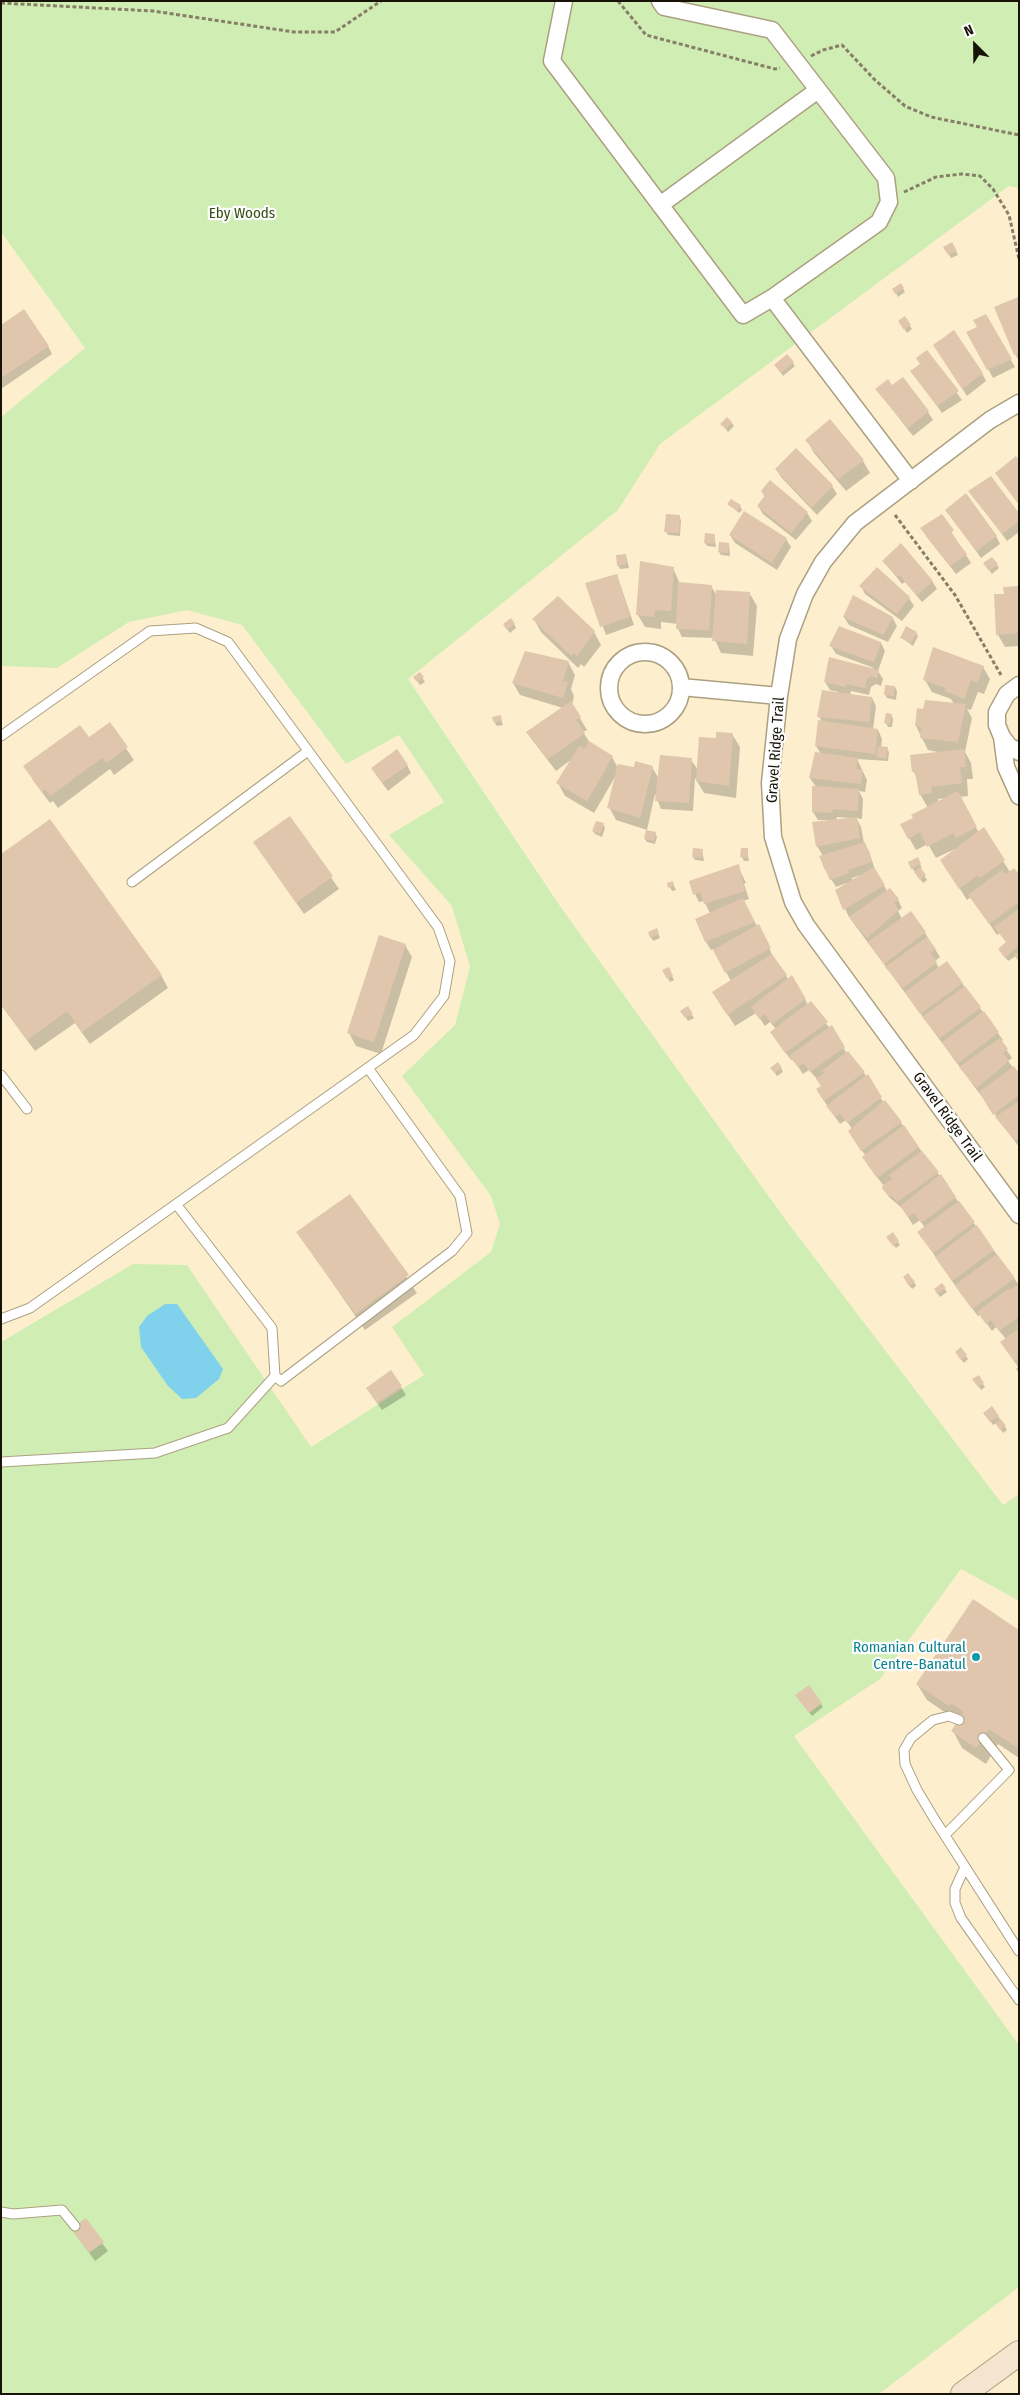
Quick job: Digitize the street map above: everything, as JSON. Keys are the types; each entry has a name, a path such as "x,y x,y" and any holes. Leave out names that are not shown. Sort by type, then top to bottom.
{"main road":[{"path":"963,2394 1019,2353"}],"street":[{"path":"564,1 552,61 743,315 772,298 880,222 889,202 886,178 772,30 664,7 660,1"},
{"path":"660,205 818,90"},
{"path":"772,298 910,481"},
{"name":"Gravel Ridge Trail","path":"1019,403 990,420 884,500 855,524 823,562 805,594 788,639 779,696 770,783 773,837 793,902 806,925 1019,1215"},
{"path":"646,651 668,660 679,674 681,687 679,700 673,711 666,718 647,723 628,720 619,714 612,704 608,693 609,680 613,670 621,660 633,653 646,651"},
{"path":"1019,685 1007,694 1000,704 997,725 1002,737 1006,767 1019,796"},
{"path":"681,687 779,696"},
{"path":"1002,737 1009,746 1019,752"}],"lane":[{"path":"1,736 150,631 196,628 228,642 438,927 450,961 444,996 414,1035 30,1308 1,1319"},
{"path":"132,882 308,751"},
{"path":"275,1376 281,1381 452,1251 467,1233 460,1196 368,1068"},
{"path":"1,1074 27,1109"},
{"path":"1,1462 155,1453 228,1428 275,1376 272,1328 176,1204"},
{"path":"959,1720 949,1716 933,1720 911,1738 904,1750 905,1764 917,1790 1019,1951"},
{"path":"945,1835 1009,1770 983,1738"},
{"path":"965,1867 955,1889 955,1903 962,1918 1019,2000"},
{"path":"1,2212 13,2214 62,2210 75,2226"}],"path":[{"path":"1,3 153,11 267,30 335,32 381,1"},
{"path":"889,202 910,188 936,177 962,174 980,176 993,189 1009,215 1019,259"},
{"path":"884,500 955,594 1001,675"}],"green space":[{"name":"Eby Woods","path":"1,1 1019,1 1019,188 1009,186 660,444 618,510 408,679 562,909 785,1219 1003,1505 1019,1494 1019,1601 961,1569 880,1679 794,1736 1019,2045 1019,2287 879,2394 1,2394 1,1342 133,1264 187,1265 311,1447 424,1375 392,1327 491,1252 500,1224 491,1196 402,1076 455,1025 470,967 452,906 389,835 444,802 399,735 346,764 242,625 187,610 129,622 57,668 1,666 1,417 85,348 1,232"}],"water":[{"path":"165,1304 177,1304 223,1369 219,1379 196,1398 182,1399 168,1386 141,1347 139,1327 147,1316"}],"building":[{"path":"952,242 957,251 948,255 943,247"},
{"path":"901,283 904,288 895,294 892,289"},
{"path":"1018,297 1019,353 1014,355 994,307"},
{"path":"24,309 49,346 1,378 1,325"},
{"path":"986,314 1012,359 987,370 966,332 977,327 973,320"},
{"path":"905,316 911,325 904,330 898,321"},
{"path":"954,330 983,373 962,389 933,345"},
{"path":"927,350 959,391 937,406 910,371 920,364 916,358"},
{"path":"787,354 794,362 781,373 774,365"},
{"path":"903,377 929,411 908,428 875,389 888,379 892,385"},
{"path":"727,417 732,422 726,429 720,424"},
{"path":"830,419 864,460 838,479 805,440"},
{"path":"796,448 833,485 812,508 775,469"},
{"path":"1016,456 1019,460 1019,505 995,473"},
{"path":"991,476 1019,513 1019,521 1002,534 968,491"},
{"path":"770,480 808,512 791,533 757,506 765,495 761,491"},
{"path":"966,493 997,536 976,551 945,510"},
{"path":"731,499 741,505 737,511 727,504"},
{"path":"744,511 787,538 772,563 729,535"},
{"path":"666,514 680,515 679,533 664,532"},
{"path":"942,514 954,530 951,533 967,554 950,566 920,528"},
{"path":"705,533 715,534 714,544 704,543"},
{"path":"719,542 729,543 728,553 718,552"},
{"path":"901,543 933,581 917,595 899,575 897,577 882,561"},
{"path":"626,554 627,564 617,566 616,555"},
{"path":"992,557 998,564 989,571 983,563"},
{"path":"640,561 674,567 671,611 655,610 654,617 636,615"},
{"path":"877,567 910,597 897,614 859,586"},
{"path":"617,574 630,617 600,627 585,583"},
{"path":"678,582 712,585 709,630 676,629"},
{"path":"1019,586 1019,630 1017,633 996,635 994,594 1004,594 1003,587"},
{"path":"716,590 750,592 747,644 712,641"},
{"path":"853,595 893,617 883,635 843,617"},
{"path":"558,596 595,631 577,656 574,653 571,656 532,619"},
{"path":"511,618 515,624 507,630 503,624"},
{"path":"839,626 881,642 874,662 829,646"},
{"path":"906,626 917,632 911,643 900,638"},
{"path":"933,647 984,666 977,683 971,680 964,699 945,691 946,688 923,680"},
{"path":"525,651 569,661 563,681 568,682 563,698 512,683"},
{"path":"829,657 879,670 877,678 871,676 867,679 865,688 846,684 846,687 824,682"},
{"path":"420,672 424,677 417,682 413,677"},
{"path":"885,685 895,686 894,696 884,695"},
{"path":"822,690 872,697 869,722 817,717"},
{"path":"925,700 966,704 958,742 920,738 921,727 915,726 917,708 923,709"},
{"path":"571,701 581,717 576,720 585,733 548,759 526,732"},
{"path":"886,713 892,714 890,724 884,723"},
{"path":"501,715 502,721 494,723 492,717"},
{"path":"818,720 878,729 875,754 815,746"},
{"path":"110,722 128,747 106,763 102,758 50,796 45,789 42,792 23,766 80,725 89,737"},
{"path":"716,732 733,733 729,786 696,781 699,737 716,738"},
{"path":"589,741 613,756 587,801 556,783 579,746 585,749"},
{"path":"878,746 888,747 886,758 876,757"},
{"path":"397,749 408,765 382,783 371,768"},
{"path":"964,749 966,767 960,767 962,783 931,787 932,793 919,795 915,771 912,772 910,755"},
{"path":"815,752 858,758 856,769 863,770 861,784 809,778"},
{"path":"660,755 692,758 689,803 655,801"},
{"path":"635,761 653,766 640,818 607,808 618,764 634,767"},
{"path":"812,786 859,789 858,811 833,809 832,813 812,812"},
{"path":"958,791 977,827 956,838 953,833 927,847 920,832 908,839 900,824 913,818 911,815"},
{"path":"290,816 333,876 296,903 253,842"},
{"path":"857,817 860,838 816,847 812,822"},
{"path":"50,819 162,975 82,1032 67,1011 27,1040 1,1004 1,854"},
{"path":"596,821 604,823 600,834 592,831"},
{"path":"984,827 1005,860 980,878 978,875 959,889 940,860"},
{"path":"646,830 656,832 654,841 644,839"},
{"path":"865,842 872,862 848,870 849,873 830,880 819,856"},
{"path":"693,848 703,849 702,858 692,857"},
{"path":"741,848 748,848 748,858 740,857"},
{"path":"918,857 921,864 911,869 908,862"},
{"path":"739,864 745,891 704,904 700,892 693,895 689,881"},
{"path":"874,867 885,885 843,910 835,890"},
{"path":"920,867 926,875 920,880 914,872"},
{"path":"1014,868 1019,874 1019,902 989,924 968,895 1002,870 1006,874"},
{"path":"673,881 674,886 668,888 667,883"},
{"path":"890,888 899,899 894,903 899,910 867,938 849,917"},
{"path":"743,898 755,922 705,942 695,919"},
{"path":"1019,909 1019,945 1005,958 998,949 1006,942 994,927"},
{"path":"911,911 926,932 884,964 868,942"},
{"path":"759,924 771,948 725,973 713,950"},
{"path":"657,928 659,934 650,938 648,932"},
{"path":"379,935 406,944 374,1042 347,1033"},
{"path":"927,937 936,949 930,953 937,962 903,988 885,967"},
{"path":"1019,952 1019,962 1014,955"},
{"path":"772,954 787,975 727,1015 712,992"},
{"path":"947,961 963,983 920,1014 905,992"},
{"path":"669,967 673,976 667,979 662,970"},
{"path":"792,975 806,999 772,1024 765,1014 759,1019 751,1007"},
{"path":"965,986 981,1007 940,1038 922,1017"},
{"path":"811,1001 828,1022 785,1053 770,1032"},
{"path":"688,1006 693,1014 685,1018 680,1011"},
{"path":"984,1011 999,1032 957,1064 942,1042"},
{"path":"832,1025 845,1047 810,1072 804,1063 798,1067 789,1056"},
{"path":"1000,1038 1008,1049 1003,1053 1009,1061 977,1088 959,1067"},
{"path":"848,1051 865,1072 824,1101 816,1089 821,1086 816,1079 824,1073 822,1071"},
{"path":"778,1062 782,1068 775,1073 770,1068"},
{"path":"1014,1066 1019,1073 1019,1095 993,1115 979,1092"},
{"path":"868,1074 882,1097 847,1123 840,1113 835,1117 826,1106"},
{"path":"885,1100 902,1122 861,1151 848,1131"},
{"path":"1019,1101 1019,1138 1015,1141 995,1117"},
{"path":"904,1125 919,1147 877,1178 862,1157"},
{"path":"922,1151 939,1172 897,1202 892,1196 888,1196 882,1188 883,1185 892,1179 889,1175"},
{"path":"941,1174 956,1197 921,1223 914,1213 908,1217 900,1206"},
{"path":"350,1194 409,1275 355,1314 296,1232"},
{"path":"959,1201 975,1222 933,1253 917,1232"},
{"path":"977,1225 994,1250 952,1281 935,1257"},
{"path":"893,1232 899,1241 893,1246 886,1237"},
{"path":"997,1254 1015,1278 972,1309 955,1285"},
{"path":"908,1273 915,1282 909,1286 903,1277"},
{"path":"942,1283 946,1288 937,1294 934,1289"},
{"path":"1019,1284 1019,1317 999,1331 991,1320 986,1324 977,1312 1009,1288 1010,1290"},
{"path":"1019,1325 1019,1358 1014,1361 1000,1342 1018,1329 1016,1327"},
{"path":"961,1347 967,1355 961,1360 955,1352"},
{"path":"391,1370 402,1386 377,1403 366,1388"},
{"path":"979,1375 984,1383 978,1387 972,1379"},
{"path":"992,1406 999,1416 990,1422 983,1413"},
{"path":"1001,1419 1006,1426 1000,1430 995,1423"},
{"name":"Romanian Cultural Centre-Banatul","path":"973,1599 1019,1630 1018,1748 989,1729 976,1748 951,1731 964,1712 951,1703 949,1706 916,1684"},
{"path":"809,1685 822,1703 809,1713 795,1695"},
{"path":"86,2218 104,2242 89,2253 71,2229"}],"place":[{"name":"Romanian Cultural Centre-Banatul","path":"976,1657"}]}
